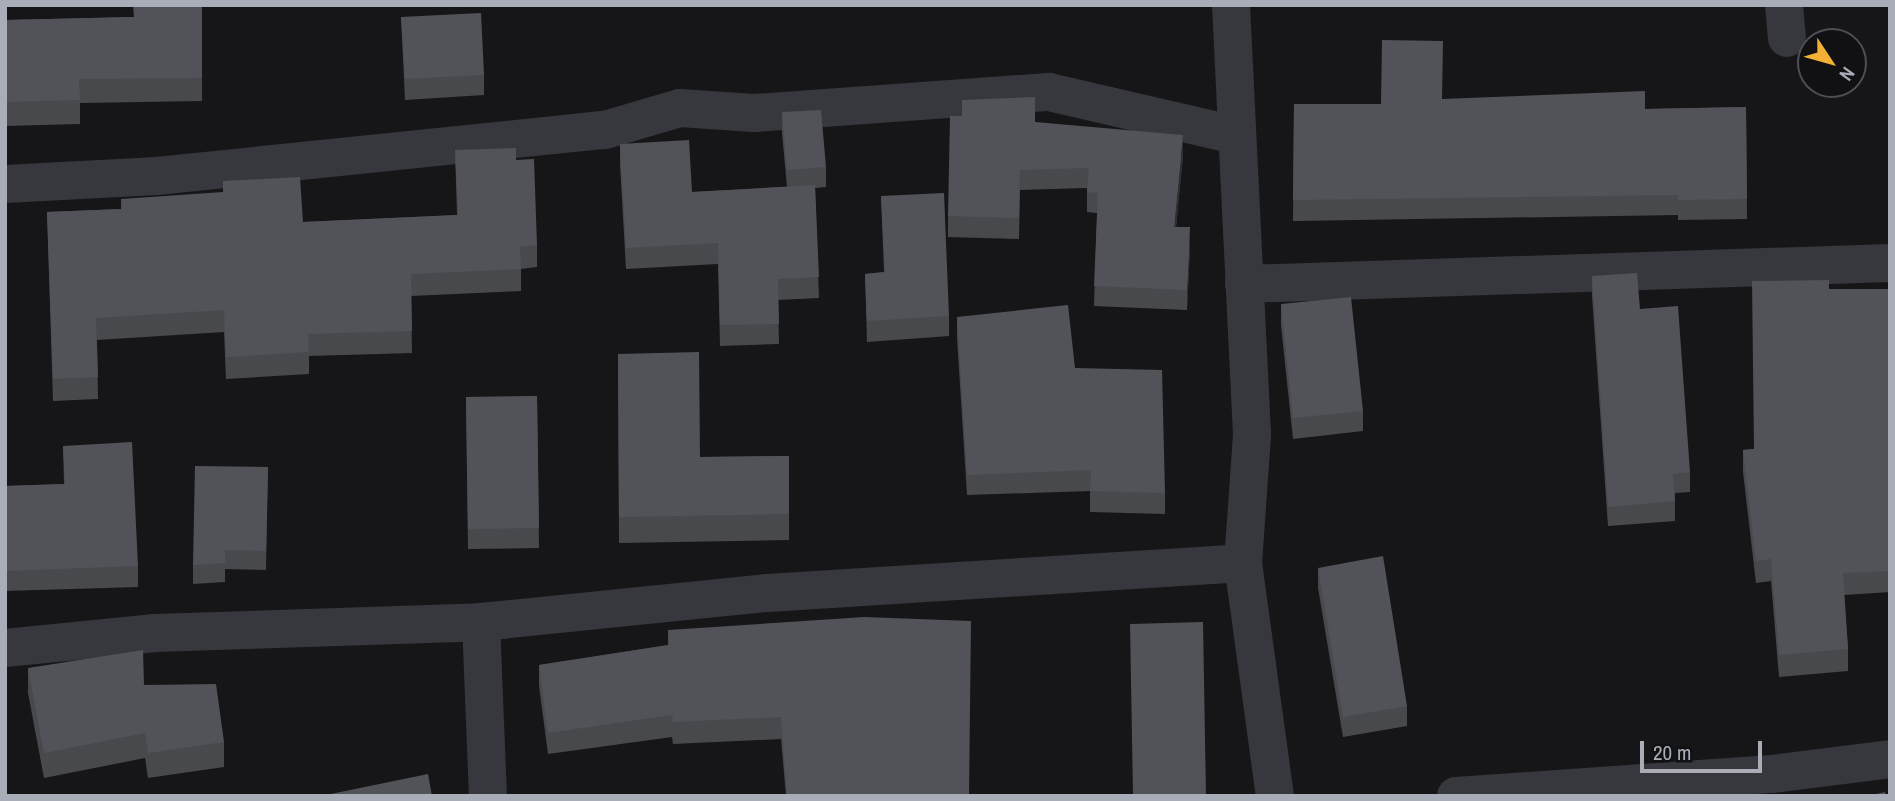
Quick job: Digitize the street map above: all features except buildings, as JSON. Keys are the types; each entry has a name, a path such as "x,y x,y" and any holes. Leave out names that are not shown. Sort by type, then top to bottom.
{"street":[{"path":"1231,5 1235,135 1252,435 1243,563 1275,796"},
{"path":"5,184 157,176 605,130 680,108 754,113 1049,92 1235,135"},
{"path":"1244,284 1890,263"},
{"path":"5,648 155,633 481,622 768,593 1243,563"},
{"path":"481,622 488,796"},
{"path":"1456,796 1773,785 1890,759"}]}
